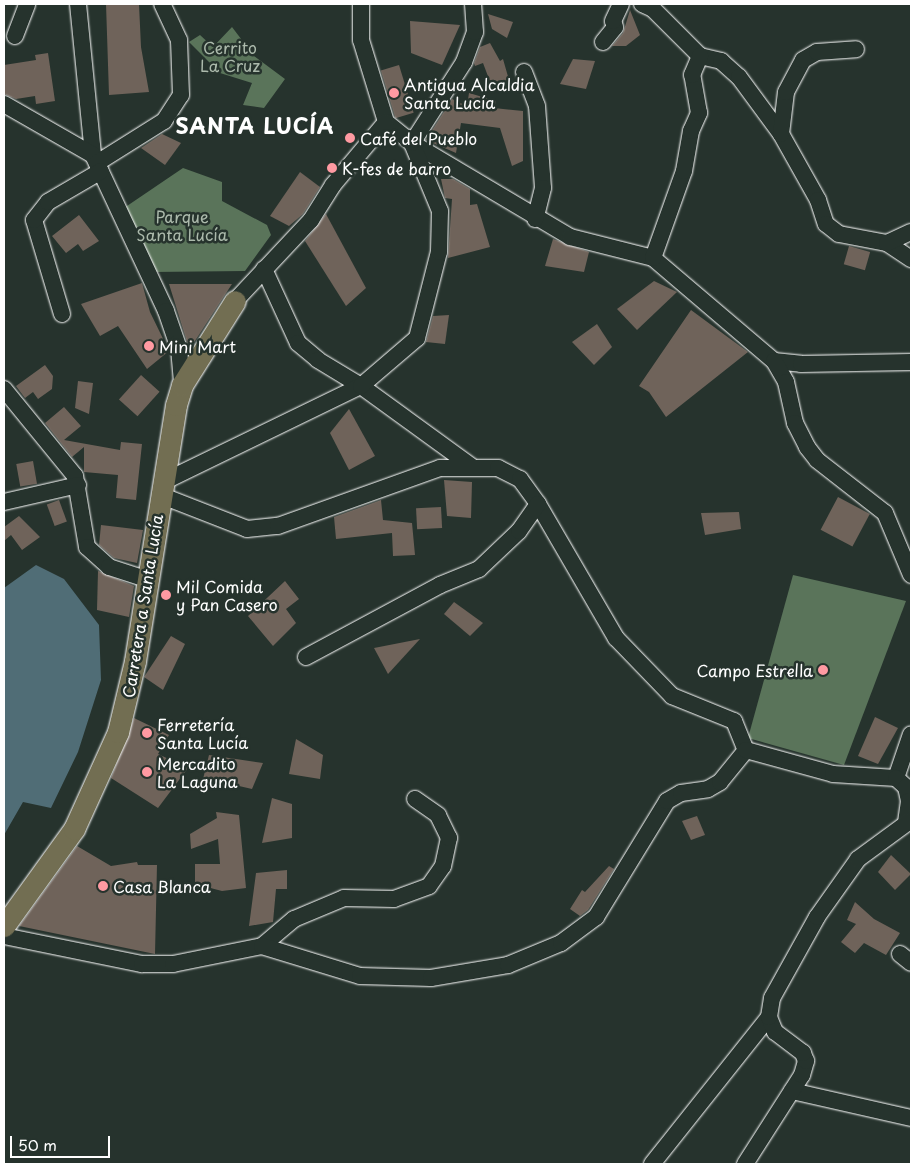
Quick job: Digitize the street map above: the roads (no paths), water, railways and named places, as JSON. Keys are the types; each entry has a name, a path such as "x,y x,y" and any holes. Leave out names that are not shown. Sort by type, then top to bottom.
{"main road":[{"name":"Carretera a Santa Lucía","path":"4,926 74,828 104,769 123,714 135,661 146,579 182,384 235,301"}],"street":[{"path":"15,36 27,4"},
{"path":"78,4 97,163 166,311 178,348 182,384"},
{"path":"62,314 34,220 48,202 97,163 164,122 181,95 179,40 162,4"},
{"path":"361,4 361,40 386,122 412,143 490,187 534,219 570,237 652,258 774,361 786,382 796,423 807,447 817,460 885,513 911,575"},
{"path":"412,143 464,62 475,32 473,4"},
{"path":"603,42 615,27 613,21 621,4"},
{"path":"651,5 700,56 722,61 739,77 781,134 818,200 826,224 839,234 887,243 911,259"},
{"path":"781,134 786,92 803,60 817,52 856,49"},
{"path":"652,258 684,171 690,131 699,113 692,75 700,56"},
{"path":"524,72 537,106 543,188 534,219"},
{"path":"4,104 97,163"},
{"path":"235,301 311,220 333,185 386,122"},
{"path":"162,488 361,386 417,338 439,252 440,211 412,143"},
{"path":"887,243 911,232"},
{"path":"264,269 298,343 318,360 361,386 471,466"},
{"path":"774,361 801,364 911,362"},
{"path":"4,389 70,469 78,486 80,521 87,547 109,567 146,579"},
{"path":"162,488 247,529 278,526 440,468 471,466 498,468 520,479 538,504 616,638 672,696 734,722 746,750"},
{"path":"4,502 78,486"},
{"path":"306,657 440,585 479,569 519,531 538,504"},
{"path":"896,778 911,734"},
{"path":"652,1164 769,1017 772,998 817,917 858,859 908,821 909,801 906,787 896,778 833,774 746,750"},
{"path":"4,936 142,964 173,964 262,946 360,976 431,978 508,965 561,943 596,917 667,800 681,792 708,788 720,782 746,750"},
{"path":"262,946 294,919 344,898 394,899 429,886 443,866 448,838 438,815 415,799"},
{"path":"745,1164 792,1091 806,1061 803,1052 775,1032 769,1017"},
{"path":"792,1091 911,1118"}],"water":[{"path":"36,565 64,579 99,625 101,680 78,752 51,808 23,802 4,835 4,588"}],"place":[{"name":"Antigua Alcaldia Santa Lucía","path":"394,93"},
{"name":"Café del Pueblo","path":"350,138"},
{"name":"K-fes de barro","path":"332,168"},
{"name":"Mini Mart","path":"149,346"},
{"name":"Mil Comida y Pan Casero","path":"166,595"},
{"name":"Campo Estrella","path":"823,670"},
{"name":"Ferretería Santa Lucía","path":"147,733"},
{"name":"Mercadito La Laguna","path":"147,772"},
{"name":"Casa Blanca","path":"103,886"}],"district":[{"name":"SANTA LUCÍA","path":"255,125"}],"park label":[{"name":"Cerrito La Cruz","path":"230,56"},
{"name":"Parque Santa Lucía","path":"182,225"}]}
